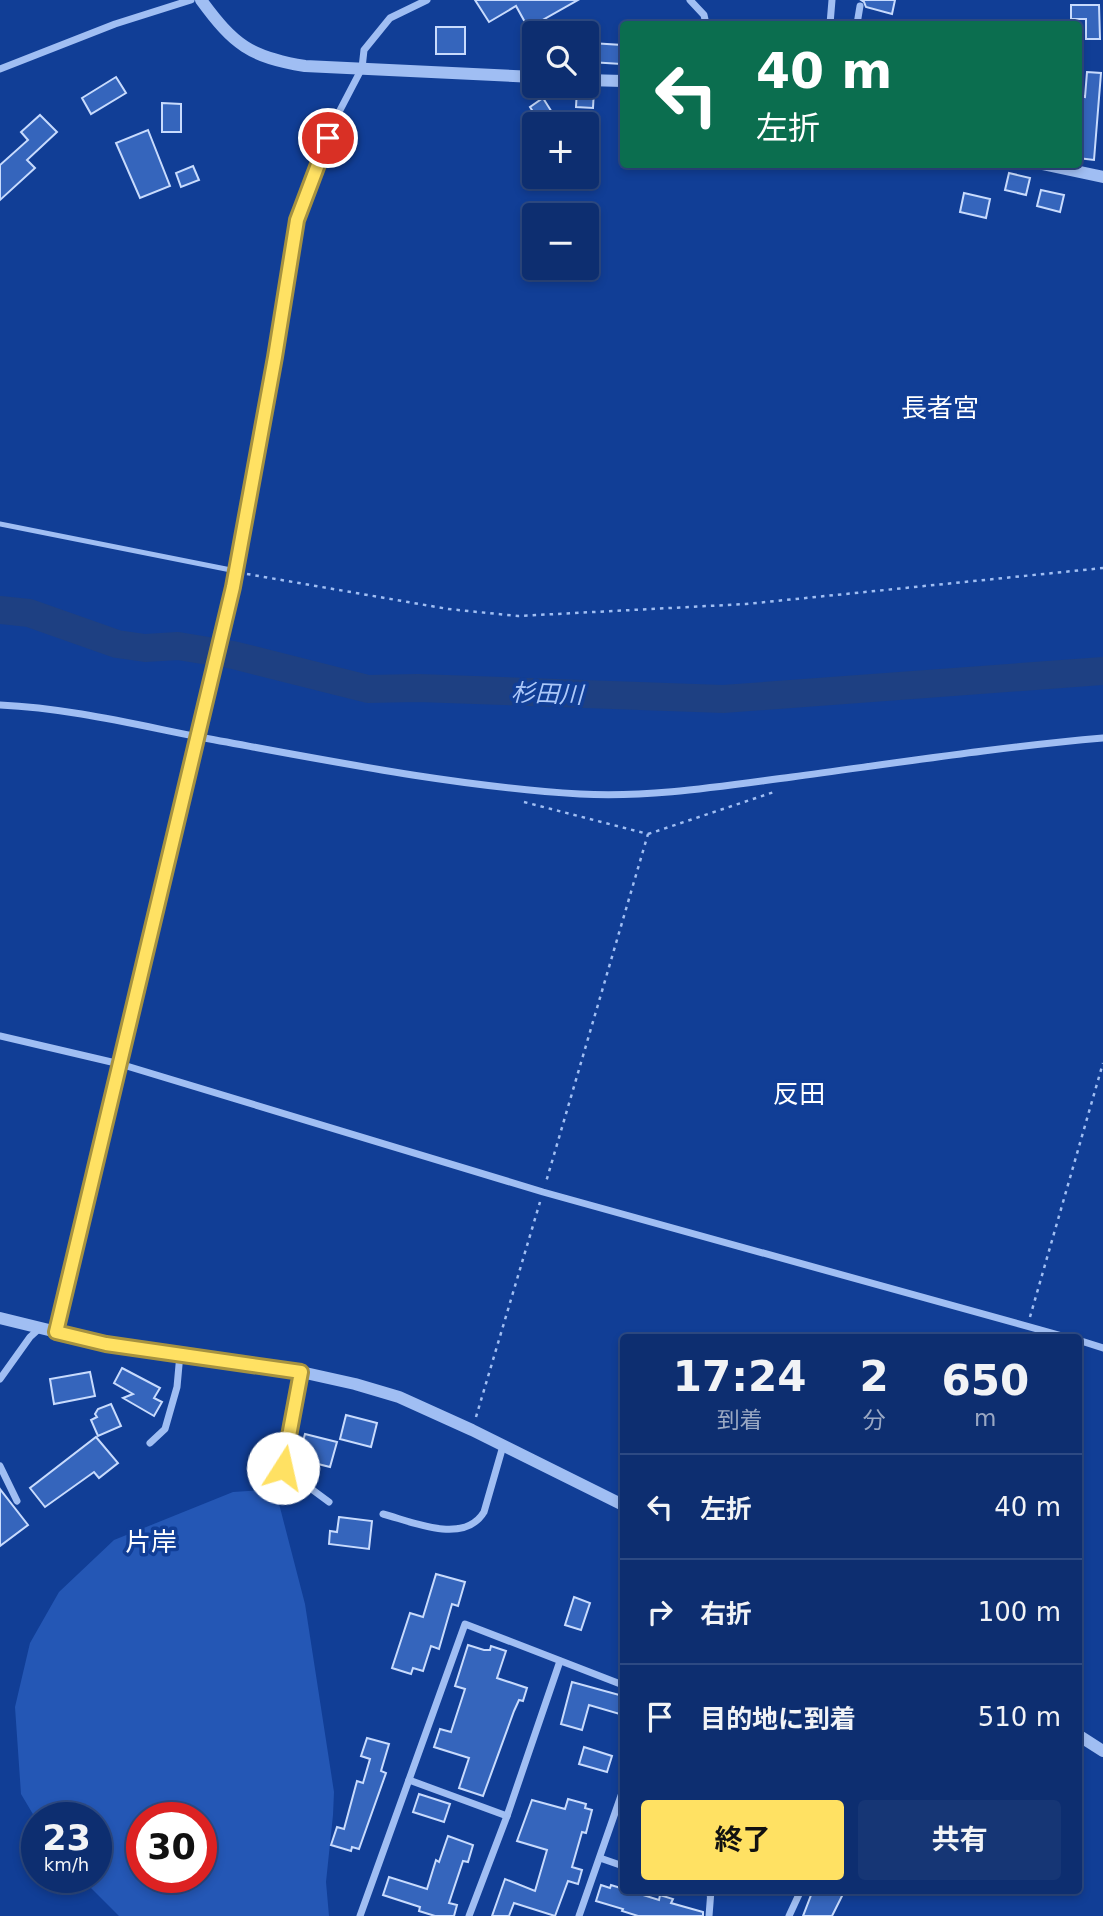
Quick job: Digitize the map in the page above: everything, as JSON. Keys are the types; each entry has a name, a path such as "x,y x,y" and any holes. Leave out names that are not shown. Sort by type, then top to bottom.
{"street":[{"path":"0,69 115,24 191,0"},
{"path":"201,0 219,25 240,45 273,61 305,66 522,76"},
{"path":"56,1332 233,587 297,220 338,114 362,68 364,50 390,18 427,0"},
{"path":"690,0 704,15 705,21"},
{"path":"830,21 832,0"},
{"path":"857,21 860,6"},
{"path":"599,80 620,81"},
{"path":"1061,168 1103,177 1103,171"},
{"path":"0,705 34,706 498,787 584,794 686,791 949,755 1103,738"},
{"path":"0,1036 120,1064 543,1192 1056,1334"},
{"path":"0,1318 106,1344 301,1372 399,1397 620,1503"},
{"path":"0,1379 30,1337 40,1328"},
{"path":"1082,1341 1103,1348"},
{"path":"150,1443 165,1429 177,1387 180,1354"},
{"path":"301,1372 283,1468 328,1502"},
{"path":"383,1514 442,1529 471,1526 479,1521 484,1511 503,1446"},
{"path":"0,1466 17,1502"},
{"path":"360,1916 465,1624 620,1684"},
{"path":"469,1916 507,1816 560,1661"},
{"path":"1082,1738 1103,1751"},
{"path":"409,1780 507,1816"},
{"path":"579,1916 620,1799"},
{"path":"600,1858 620,1865"},
{"path":"709,1916 711,1894"},
{"path":"789,1916 799,1894"}],"lane":[{"path":"0,524 236,571"}],"path":[{"path":"236,571 421,604 518,615 746,604 1103,568"},
{"path":"519,801 648,834 779,791"},
{"path":"472,1430 648,834"},
{"path":"1028,1326 1103,1062"}],"shaded area":[{"path":"265,1490 277,1496 305,1604 334,1792 326,1882 329,1916 119,1916 96,1893 112,1893 112,1802 26,1802 21,1794 15,1707 30,1643 59,1592 114,1540 233,1492"}],"building":[{"path":"475,0 578,0 541,21 524,21 516,6 489,22"},
{"path":"861,0 895,0 892,14 866,7"},
{"path":"1071,5 1099,5 1100,39 1086,39 1086,19 1071,19"},
{"path":"436,27 465,27 465,54 436,54"},
{"path":"599,44 620,45 620,64 599,63"},
{"path":"1087,72 1101,73 1094,160 1082,158 1082,97 1085,97"},
{"path":"116,77 126,93 91,114 82,98"},
{"path":"543,98 552,112 533,112 530,107"},
{"path":"576,98 594,98 593,108 576,107"},
{"path":"162,103 181,104 181,132 162,132"},
{"path":"40,115 57,132 27,160 35,168 0,200 0,165 28,140 21,132"},
{"path":"148,130 170,186 140,198 116,143"},
{"path":"193,166 199,180 181,187 176,173"},
{"path":"1009,173 1030,178 1026,195 1005,190"},
{"path":"1041,190 1064,195 1060,212 1037,206"},
{"path":"964,193 990,199 986,218 960,212"},
{"path":"122,1368 160,1388 154,1398 162,1402 154,1416 123,1398 133,1394 114,1383"},
{"path":"90,1372 95,1396 54,1404 50,1379"},
{"path":"111,1404 121,1426 98,1436 91,1420 97,1417 95,1414 98,1409"},
{"path":"346,1415 377,1423 371,1447 340,1439"},
{"path":"305,1434 337,1442 330,1467 298,1459"},
{"path":"96,1437 118,1463 99,1478 94,1472 45,1507 30,1488"},
{"path":"0,1489 28,1525 0,1546"},
{"path":"339,1517 372,1521 369,1549 329,1544 330,1531 337,1532"},
{"path":"436,1574 465,1582 458,1606 452,1604 439,1649 431,1646 423,1671 413,1668 411,1674 392,1668 410,1613 423,1617"},
{"path":"574,1597 590,1603 581,1630 565,1625"},
{"path":"468,1645 484,1650 490,1650 491,1646 506,1651 497,1678 527,1688 523,1701 519,1700 514,1711 483,1796 459,1788 469,1758 434,1747 440,1729 451,1732 465,1689 455,1686"},
{"path":"572,1682 620,1695 620,1714 589,1705 582,1730 561,1724"},
{"path":"367,1738 389,1744 381,1771 386,1773 359,1849 352,1847 351,1851 331,1845 337,1827 344,1829 357,1781 363,1783 370,1759 361,1756"},
{"path":"584,1747 612,1756 607,1772 579,1764"},
{"path":"419,1794 450,1804 444,1822 413,1812"},
{"path":"568,1799 586,1804 585,1808 592,1810 586,1833 582,1832 572,1867 582,1870 578,1884 568,1881 555,1916 514,1903 509,1916 492,1916 505,1879 535,1891 547,1850 517,1841 532,1800 565,1809"},
{"path":"448,1836 473,1845 468,1862 463,1861 449,1903 457,1905 454,1916 435,1916 419,1911 420,1907 383,1895 389,1877 427,1889 436,1860 439,1862"},
{"path":"601,1885 610,1888 611,1885 620,1888 620,1894 640,1894 659,1900 660,1895 673,1899 671,1903 703,1912 703,1916 638,1916 596,1901"},
{"path":"811,1894 843,1894 832,1916 803,1916"}],"waterway":[{"name":"杉田川","path":"0,610 29,613 117,644 145,648 178,646 233,655 368,689 418,688 723,699 1103,671"}],"district":[{"name":"長者宮","path":"940,408"},
{"name":"反田","path":"799,1094"},
{"name":"片岸","path":"151,1542"}],"route":[{"path":"283,1468 301,1372 106,1344 56,1332 233,587 297,220 328,138"}]}
